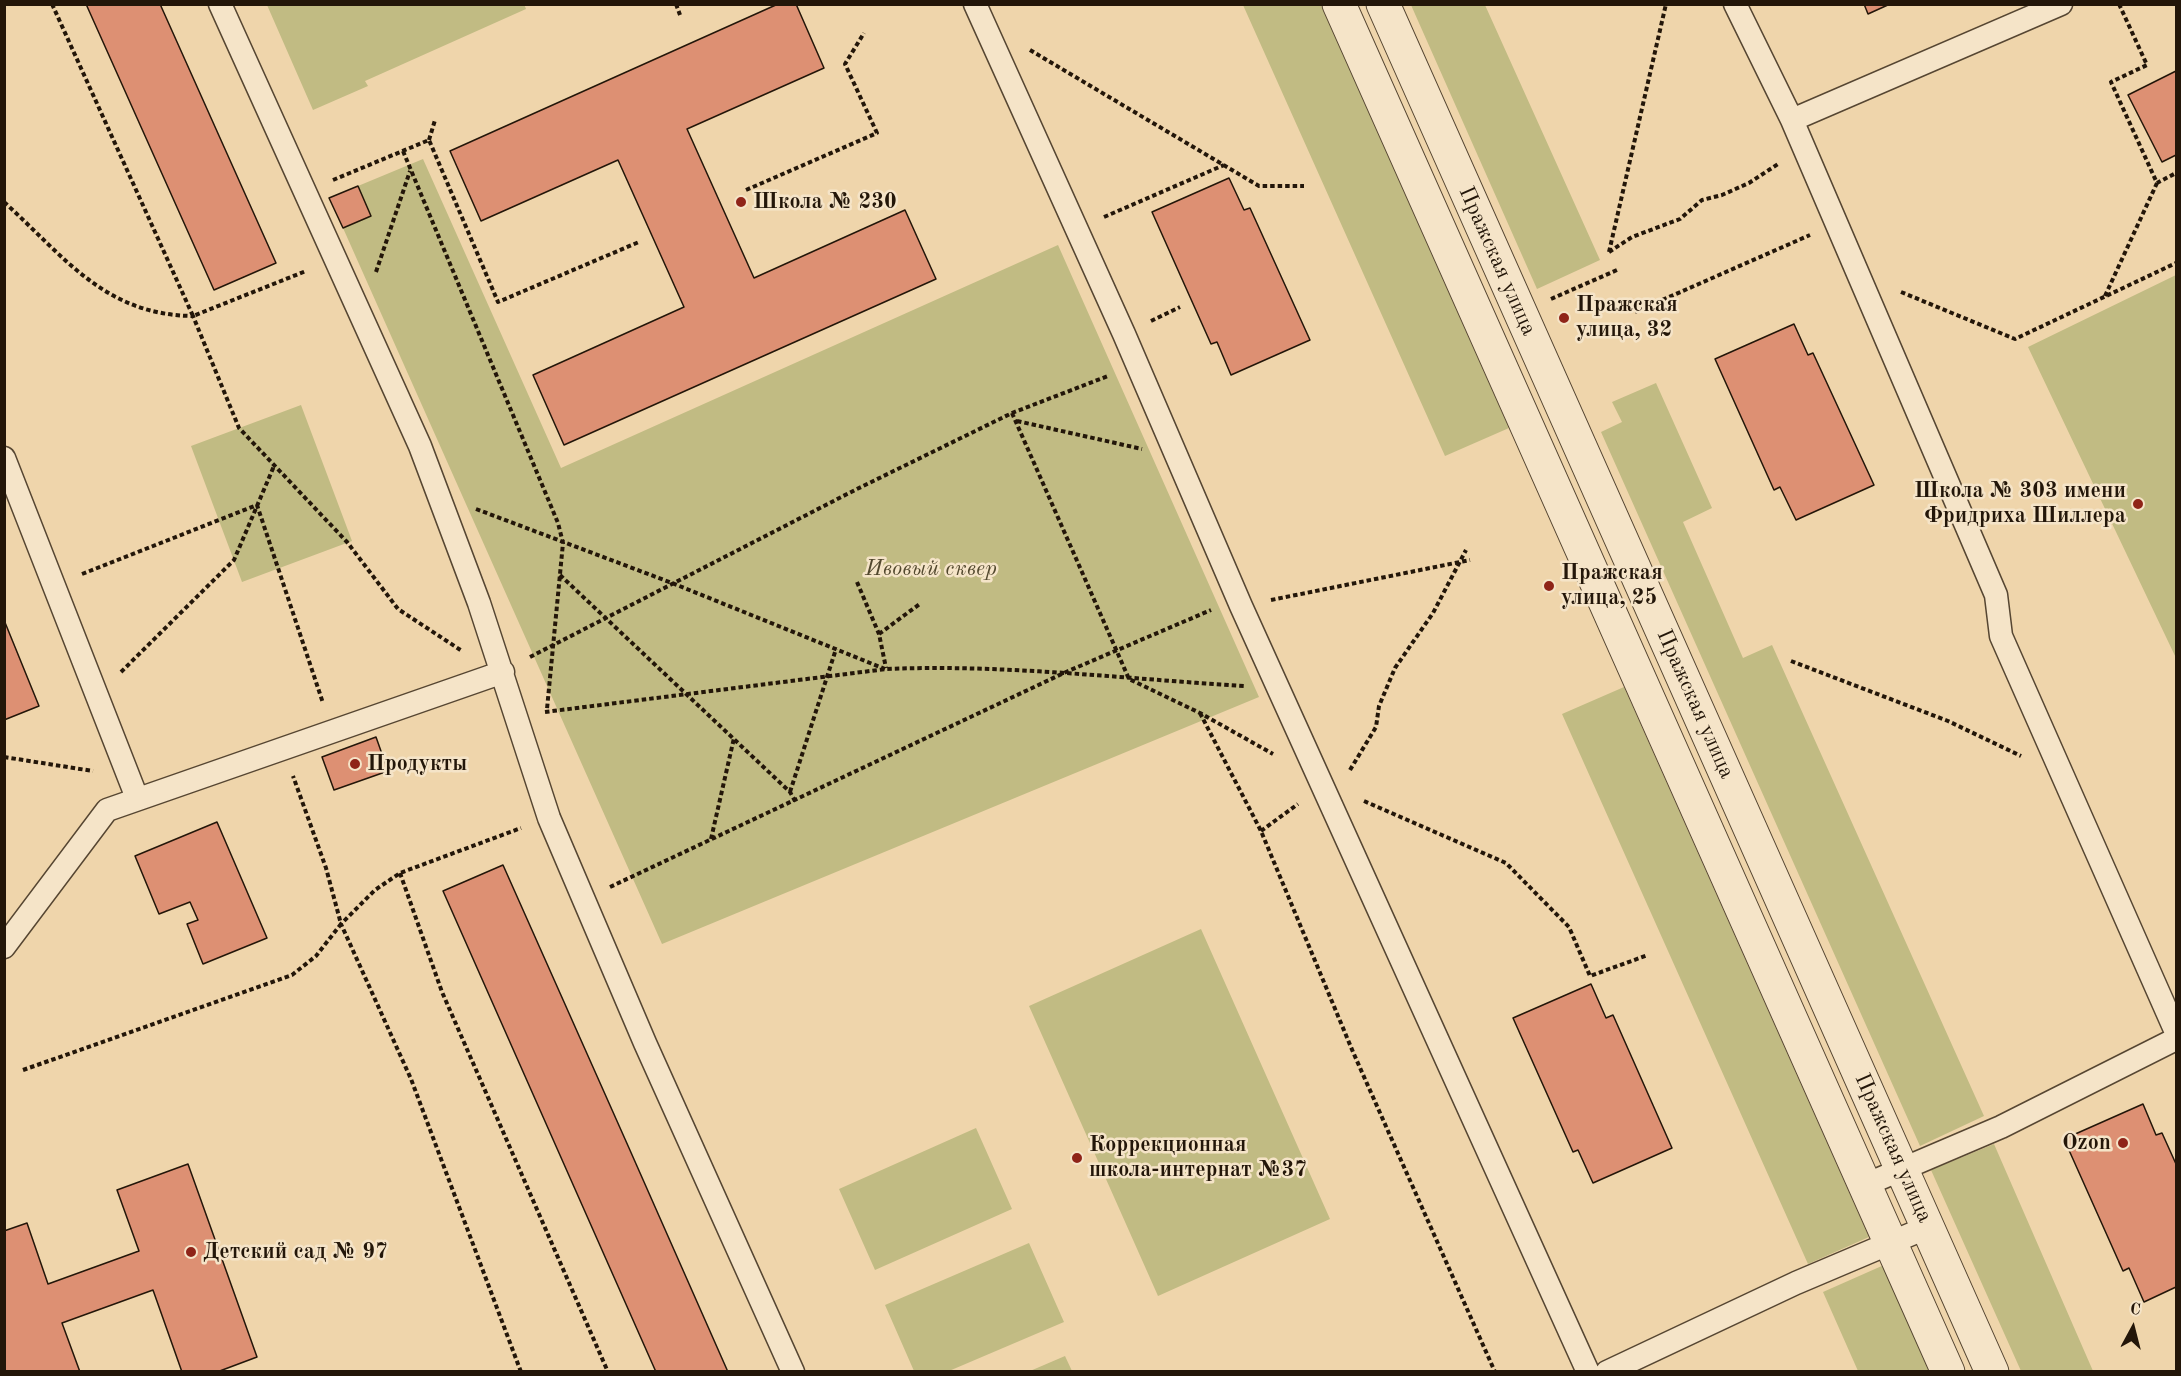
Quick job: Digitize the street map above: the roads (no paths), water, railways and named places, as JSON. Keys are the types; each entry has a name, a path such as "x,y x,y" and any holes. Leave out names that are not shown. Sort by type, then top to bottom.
{"street":[{"name":"Пражская улица","path":"1339,4 1948,1371"},
{"name":"Пражская улица","path":"1383,4 1992,1371"}],"lane":[{"path":"220,4 420,446 503,672 549,818 582,899 793,1371"},
{"path":"975,4 1137,365 1241,606 1278,688 1330,792 1588,1371"},
{"path":"1736,4 1804,147 1996,595 2001,636 2176,1032"},
{"path":"1792,120 2061,4"},
{"path":"4,458 133,788"},
{"path":"4,947 107,810 133,788 283,747 503,672"},
{"path":"1865,1185 2001,1127 2176,1039"},
{"path":"1607,1371 1928,1227"}],"place":[{"name":"Школа № 230","path":"741,202"},
{"name":"Пражская улица, 32","path":"1564,318"},
{"name":"Школа № 303 имени Фридриха Шиллера","path":"2138,504"},
{"name":"Пражская улица, 25","path":"1549,586"},
{"name":"Продукты","path":"355,764"},
{"name":"Ozon","path":"2123,1143"},
{"name":"Коррекционная школа-интернат №37","path":"1077,1158"},
{"name":"Детский сад № 97","path":"191,1252"}],"park label":[{"name":"Ивовый сквер","path":"931,569"}]}
